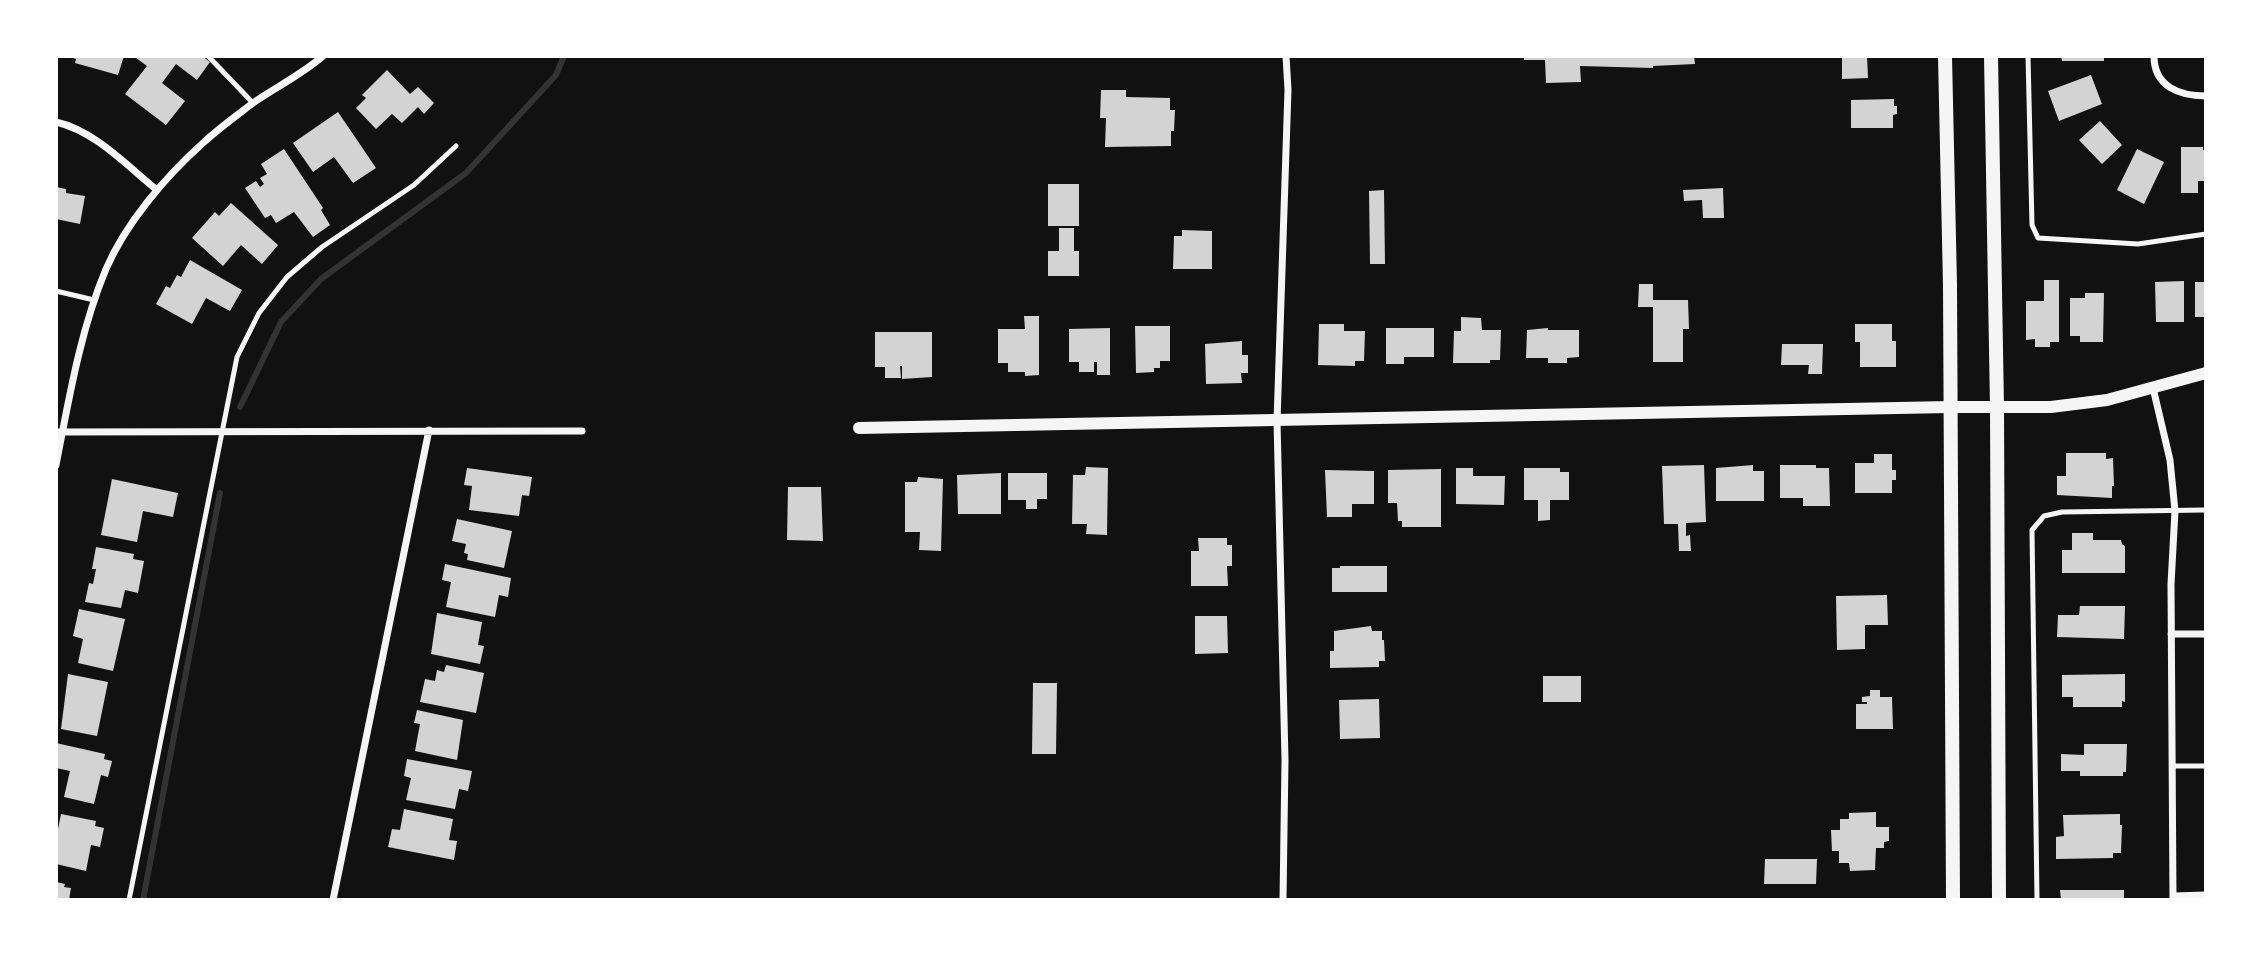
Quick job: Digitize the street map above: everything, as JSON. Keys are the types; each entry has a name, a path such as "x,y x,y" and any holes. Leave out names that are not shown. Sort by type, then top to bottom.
{"main road":[{"path":"1945,56 1953,900"},
{"path":"1991,56 1997,407 1999,900"}],"street":[{"path":"56,465 59,431 77,360 107,266 157,190 203,143 253,103 309,68 323,56"},
{"path":"1283,900 1285,760 1278,421 1288,90 1286,56"},
{"path":"2154,56 2154,66 2171,90 2188,96 2206,96"},
{"path":"56,122 86,133 157,190"},
{"path":"859,428 2051,407 2107,400 2206,373"},
{"path":"2153,388 2170,460 2175,511 2171,584 2173,898 2206,895"},
{"path":"333,900 429,430"},
{"path":"59,431 582,431"},
{"path":"2171,634 2206,634"}],"lane":[{"path":"208,56 253,103"},
{"path":"2028,56 2032,225 2039,239 2138,244 2206,234"},
{"path":"129,900 220,430 237,357 259,313 287,276 322,247 414,185 456,146"},
{"path":"56,291 94,300"},
{"path":"2037,900 2032,530 2044,516 2062,512 2206,510"},
{"path":"2172,766 2206,766"}],"building":[{"path":"67,56 124,56 118,75 75,63 76,59"},
{"path":"202,56 210,62 197,80 176,64 162,83 185,101 166,125 125,94 147,66 136,58"},
{"path":"1524,56 1694,56 1695,64 1653,68 1580,66 1581,82 1546,83 1545,60 1524,60"},
{"path":"1842,56 1867,56 1868,78 1842,79"},
{"path":"2061,56 2104,56 2104,61 2062,61"},
{"path":"387,70 410,94 418,87 434,103 424,114 418,107 402,123 392,114 376,129 356,108 366,98 362,95"},
{"path":"2091,75 2102,104 2059,121 2048,91"},
{"path":"1101,90 1126,90 1126,97 1170,98 1170,110 1175,110 1171,146 1105,147 1106,118 1100,118"},
{"path":"1894,99 1897,114 1893,115 1893,128 1851,128 1851,100"},
{"path":"338,112 376,168 353,183 334,157 313,172 293,143"},
{"path":"2100,121 2122,145 2102,164 2079,140"},
{"path":"2181,147 2203,147 2203,150 2206,150 2206,181 2198,181 2198,193 2181,193"},
{"path":"284,149 323,208 321,210 330,225 313,237 294,212 276,223 271,215 265,218 245,188 256,181 260,187 264,184 260,178 267,174 261,164"},
{"path":"2137,149 2164,162 2144,204 2117,190"},
{"path":"1048,184 1079,184 1079,226 1048,226"},
{"path":"56,187 66,189 66,193 85,196 80,224 56,219"},
{"path":"1723,188 1724,218 1703,218 1702,200 1684,201 1683,190"},
{"path":"1384,190 1385,264 1370,264 1369,191"},
{"path":"231,203 278,245 262,264 241,245 223,266 192,238 215,212 219,216"},
{"path":"1059,228 1074,228 1074,251 1079,251 1079,276 1048,276 1048,251 1059,251"},
{"path":"1182,230 1212,231 1212,269 1173,269 1174,236 1182,236"},
{"path":"190,260 242,290 230,311 206,298 192,324 156,304 166,286 170,288 177,275 181,277"},
{"path":"2044,280 2059,280 2059,342 2050,342 2050,347 2035,347 2035,339 2026,340 2026,301 2044,301"},
{"path":"2184,281 2184,322 2156,322 2155,282"},
{"path":"2195,282 2206,282 2206,317 2195,317"},
{"path":"1639,284 1653,284 1653,300 1688,300 1689,329 1683,329 1683,362 1653,362 1653,307 1638,307"},
{"path":"2085,293 2104,293 2103,342 2080,342 2080,336 2070,336 2070,298 2085,298"},
{"path":"1024,316 1039,316 1039,375 1025,376 1025,372 1008,372 1008,363 998,363 998,329 1025,329"},
{"path":"1461,317 1481,318 1482,330 1501,330 1500,360 1490,360 1490,363 1453,363 1454,331 1461,331"},
{"path":"1319,324 1344,324 1344,331 1365,331 1364,361 1355,361 1355,366 1318,365"},
{"path":"1855,324 1892,324 1892,341 1896,341 1896,367 1860,367 1860,342 1855,342"},
{"path":"1135,326 1170,326 1170,361 1160,361 1160,368 1154,368 1154,372 1136,373"},
{"path":"1110,328 1110,375 1097,375 1097,362 1094,362 1094,372 1079,372 1079,362 1069,362 1069,329"},
{"path":"1386,328 1434,328 1434,357 1404,357 1404,364 1386,364"},
{"path":"1527,330 1579,330 1579,357 1567,358 1567,363 1548,363 1548,358 1526,358"},
{"path":"875,332 932,332 932,377 902,379 900,366 901,378 885,378 885,367 875,367"},
{"path":"1242,341 1242,355 1248,355 1248,373 1241,373 1242,383 1206,384 1205,344"},
{"path":"1782,344 1823,344 1822,374 1808,374 1809,365 1781,365"},
{"path":"2066,453 2106,453 2106,459 2113,458 2112,498 2057,495 2057,476 2066,476"},
{"path":"1874,454 1892,454 1892,470 1896,470 1896,480 1892,480 1892,493 1855,493 1855,463 1874,463"},
{"path":"1704,465 1706,522 1686,523 1686,536 1690,535 1691,551 1679,551 1678,524 1664,524 1662,466"},
{"path":"1753,465 1753,471 1764,471 1764,501 1716,501 1716,468"},
{"path":"1780,465 1816,465 1816,468 1829,468 1830,506 1803,506 1803,498 1780,498"},
{"path":"1086,467 1108,468 1107,535 1086,534 1087,524 1072,524 1073,475 1085,475"},
{"path":"467,468 532,477 529,496 522,495 519,516 469,510 472,486 464,485"},
{"path":"1456,468 1473,468 1473,476 1505,476 1504,505 1456,504"},
{"path":"1524,468 1560,468 1560,472 1569,472 1569,500 1550,500 1550,520 1538,521 1538,500 1524,500"},
{"path":"1441,469 1441,527 1402,527 1402,521 1398,521 1397,503 1388,503 1388,470"},
{"path":"1325,470 1374,471 1374,504 1352,504 1352,517 1327,517"},
{"path":"1001,473 1001,514 958,514 957,475"},
{"path":"1008,473 1047,473 1047,499 1037,499 1037,509 1026,509 1026,500 1008,500"},
{"path":"918,477 943,479 941,551 919,550 920,532 905,532 905,482 917,482"},
{"path":"112,479 178,493 173,517 143,511 137,542 101,535"},
{"path":"788,487 821,487 823,541 787,540"},
{"path":"457,519 512,531 504,568 467,560 468,554 464,553 466,544 452,541"},
{"path":"2072,533 2093,533 2093,540 2121,540 2125,546 2125,573 2062,573 2062,550 2072,550"},
{"path":"1198,538 1227,538 1227,545 1232,545 1232,566 1227,566 1228,586 1191,586 1191,551 1199,551"},
{"path":"96,547 134,554 133,559 144,561 138,593 125,590 121,608 85,602 89,583 93,584 96,569 92,569"},
{"path":"445,564 511,578 508,597 499,595 495,617 446,607 451,582 442,580"},
{"path":"1387,566 1387,592 1332,592 1332,568"},
{"path":"1887,595 1888,625 1865,625 1865,649 1837,650 1836,596"},
{"path":"2080,606 2125,606 2124,639 2057,637 2058,615 2079,615"},
{"path":"79,609 125,619 113,671 78,663 83,639 73,636"},
{"path":"437,613 482,622 478,645 484,646 480,664 431,654"},
{"path":"1195,616 1227,616 1228,653 1195,654"},
{"path":"1371,626 1372,631 1382,631 1385,661 1379,661 1379,667 1330,668 1330,651 1334,651 1334,631"},
{"path":"446,665 484,673 476,713 420,702 425,679 435,681 437,670 444,672"},
{"path":"68,674 108,682 97,736 61,729"},
{"path":"2125,674 2125,702 2122,701 2122,707 2073,707 2073,697 2062,697 2062,675"},
{"path":"1543,676 1581,676 1581,702 1543,702"},
{"path":"1033,683 1057,683 1056,754 1032,754"},
{"path":"1870,690 1880,690 1880,697 1892,697 1893,729 1856,729 1856,704 1867,704 1862,702 1862,697 1870,696"},
{"path":"1379,699 1380,738 1340,739 1339,700"},
{"path":"417,710 463,720 457,760 415,751 420,724 414,723"},
{"path":"56,743 105,754 104,759 112,761 108,777 101,775 94,804 64,797 70,771 56,768"},
{"path":"2084,744 2127,744 2126,772 2123,772 2123,776 2080,776 2080,771 2061,771 2061,754 2084,755"},
{"path":"407,759 472,771 468,791 459,789 455,809 406,800 411,778 404,776"},
{"path":"404,809 453,819 449,840 457,841 454,860 388,847 392,829 400,830"},
{"path":"1876,812 1876,827 1889,827 1889,841 1884,842 1884,848 1876,848 1875,870 1850,871 1849,863 1839,863 1839,851 1832,851 1831,830 1840,830 1840,819 1849,819 1849,813"},
{"path":"61,814 96,821 95,826 104,828 100,847 91,845 86,871 56,864 56,839"},
{"path":"2120,814 2121,853 2113,853 2113,858 2056,859 2056,837 2064,836 2063,815"},
{"path":"1765,859 1817,859 1816,884 1764,884"},
{"path":"56,882 71,888 69,900 56,900"},
{"path":"2060,890 2124,890 2124,900 2061,900"}],"waterway":[{"path":"240,407 281,322 321,279 466,173 556,75 564,56"},
{"path":"143,900 220,493"}]}
